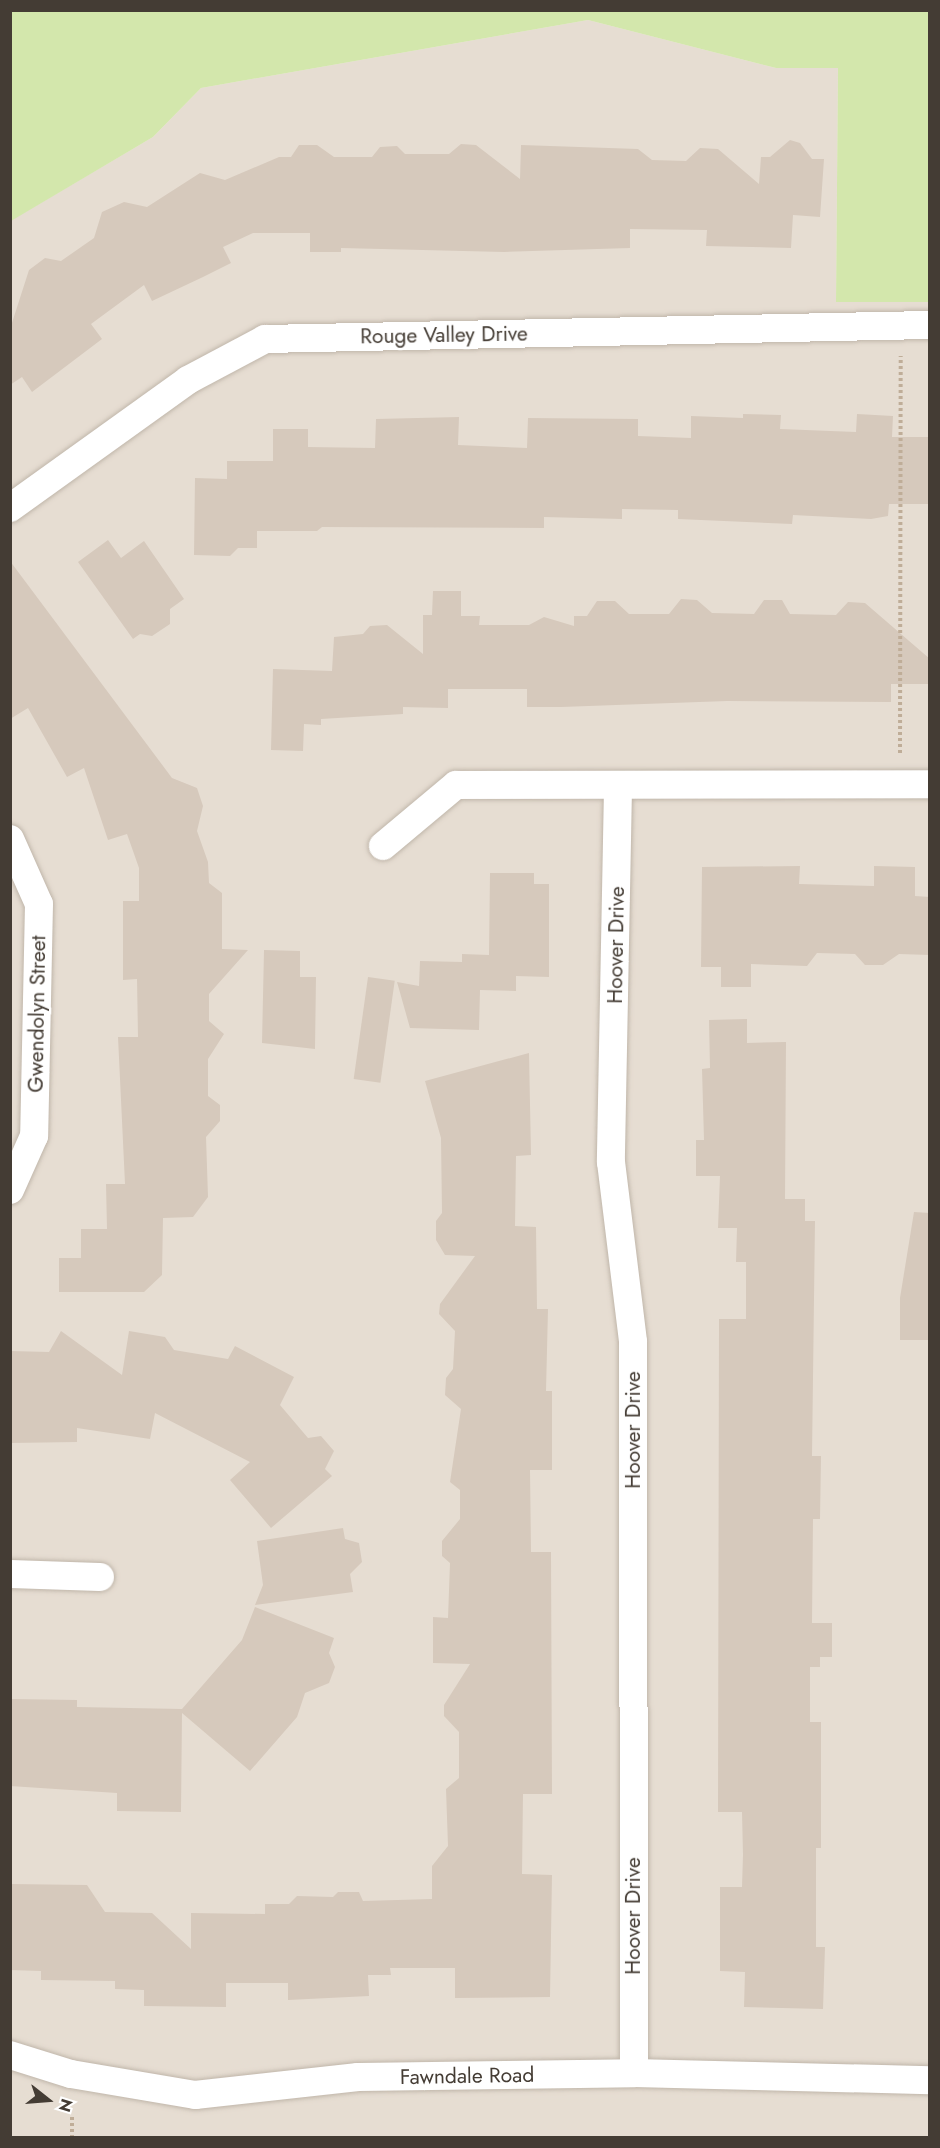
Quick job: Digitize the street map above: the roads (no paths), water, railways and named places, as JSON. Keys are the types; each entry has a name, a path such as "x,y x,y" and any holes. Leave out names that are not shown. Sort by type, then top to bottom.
{"street":[{"name":"Rouge Valley Drive","path":"10,508 188,380 265,339 930,325"},
{"path":"383,846 456,785 618,788 930,784"},
{"name":"Hoover Drive","path":"618,788 611,1162 633,1342 634,2073"},
{"name":"Gwendolyn Street","path":"10,839 39,904 34,1136 10,1190"},
{"path":"10,1574 100,1577"},
{"name":"Fawndale Road","path":"10,2055 71,2074 195,2096 358,2077 634,2073 930,2080"}]}
